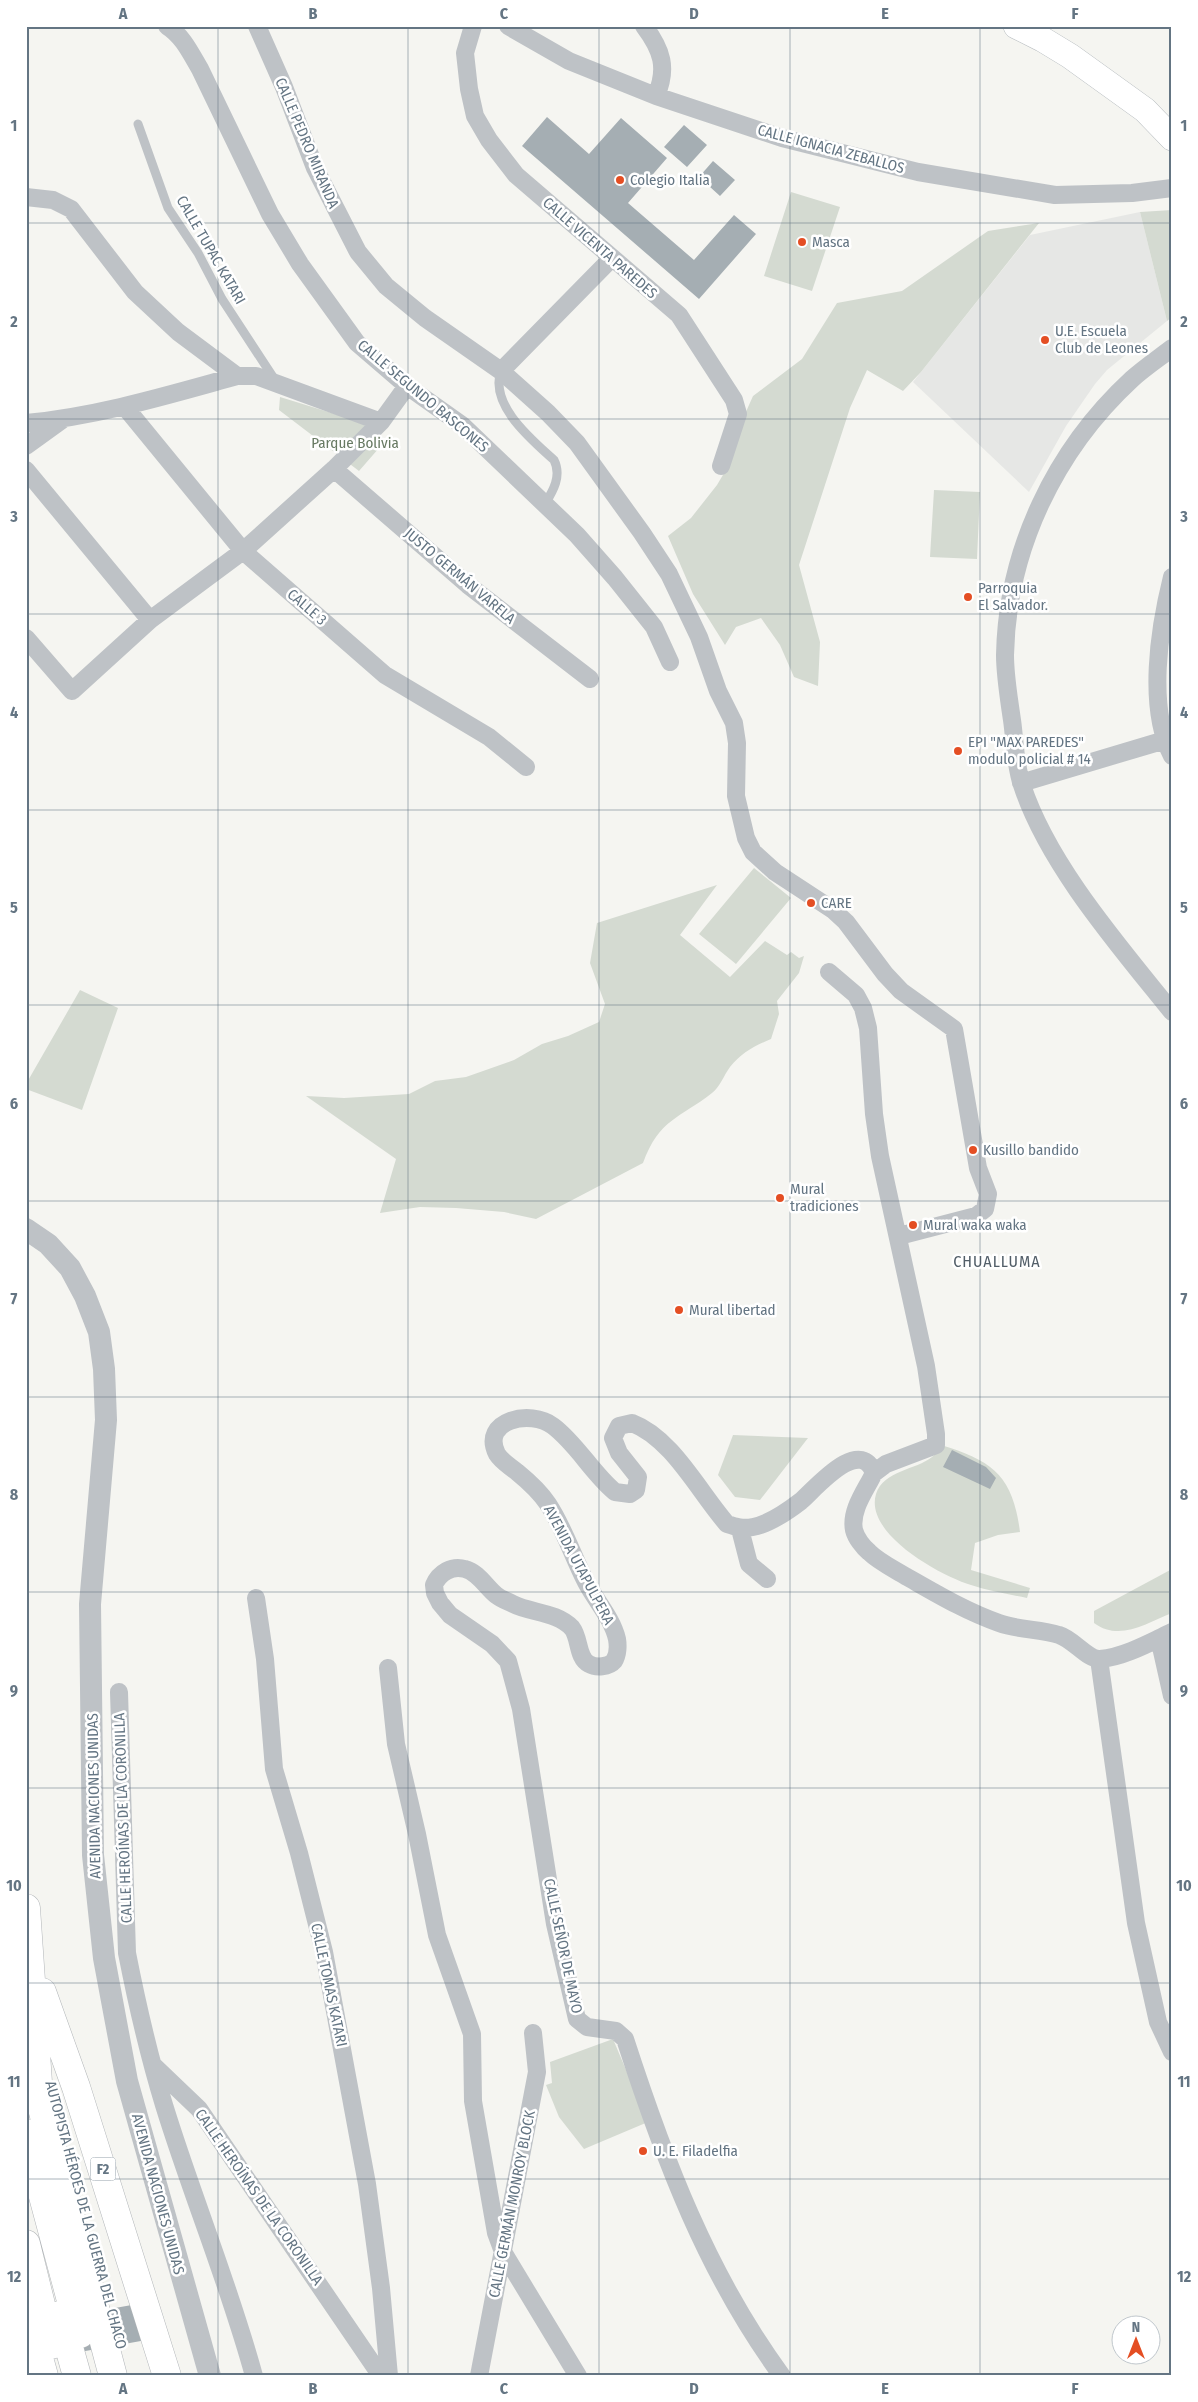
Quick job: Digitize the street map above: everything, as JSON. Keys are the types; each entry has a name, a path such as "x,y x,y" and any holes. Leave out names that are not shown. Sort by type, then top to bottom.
{"highway":[{"name":"AUTOPISTA HÉROES DE LA GUERRA DEL CHACO","path":"26,1908 51,2100 130,2376"},
{"name":"AUTOPISTA HÉROES DE LA GUERRA DEL CHACO","path":"32,1965 39,2097 112,2376"},
{"name":"AUTOPISTA HÉROES DE LA GUERRA DEL CHACO","path":"32,1965 64,2093 148,2376"},
{"name":"AUTOPISTA HÉROES DE LA GUERRA DEL CHACO","path":"32,1965 76,2087 167,2376"},
{"path":"26,2133 92,2376"},
{"path":"26,2180 77,2376"},
{"path":"26,2244 60,2376"},
{"path":"26,2311 44,2376"}],"main road":[{"path":"1016,26 1070,56 1130,99 1145,110 1172,138"}],"street":[{"name":"CALLE SEGUNDO BASCONES","path":"167,26 175,31 196,62 257,189 300,264 357,343 407,386 462,425 577,535 615,578 654,627 670,662"},
{"name":"CALLE PEDRO MIRANDA","path":"256,26 284,87 315,168 358,252 386,286 424,318 501,371 548,413 577,443 669,574 699,637 718,691 734,723 737,743 736,796 739,814 753,852 775,872 833,910 846,922 885,974 901,991 954,1029 978,1168 989,1200 986,1208 976,1216 899,1236"},
{"name":"CALLE VICENTA PAREDES","path":"473,26 465,53 469,89 474,116 489,140 516,175 679,315 734,400 738,414 721,466"},
{"name":"CALLE IGNACIA ZEBALLOS","path":"508,26 569,61 656,96 782,138 918,172 1055,195 1132,193 1172,188"},
{"path":"644,26 664,64 662,83 656,96"},
{"path":"26,196 53,200 71,209 135,292 178,332 238,376"},
{"path":"501,371 612,258"},
{"path":"1172,348 1133,378 1091,422 1060,466 1036,512 1020,556 1009,609 1005,656 1021,783 1035,816 1057,857 1104,927 1172,1012"},
{"path":"26,423 62,420 125,407 238,376 256,376 276,382 380,422"},
{"path":"26,638 72,691 150,620 244,551 334,469 380,422 407,386"},
{"name":"CALLE 3","path":"125,407 244,551 385,675 489,737 526,767"},
{"path":"26,446 62,420"},
{"name":"JUSTO GERMÁN VARELA","path":"334,469 468,585 590,679"},
{"path":"26,470 150,620"},
{"path":"1021,783 1169,745 1156,679 1166,650 1163,620 1172,577"},
{"path":"829,972 856,995 863,1008 871,1053 874,1114 926,1366 936,1445 886,1464 874,1473 858,1505 854,1518 854,1530 858,1540 868,1552 969,1611 1001,1624 1071,1639 1090,1657 1099,1659 1114,1656 1166,1635 1172,1696"},
{"name":"AVENIDA NACIONES UNIDAS","path":"26,1229 48,1244 70,1268 85,1296 99,1332 104,1368 106,1420 90,1604 93,1855 112,2008 127,2081 210,2376"},
{"name":"AVENIDA UTAPULPERA","path":"508,1661 492,1644 450,1615 440,1604 434,1585 443,1573 453,1568 464,1569 476,1574 498,1596 506,1601 563,1621 573,1629 583,1660 589,1664 608,1665 614,1661 617,1652 617,1640 612,1624 586,1582 549,1505 535,1488 503,1462 498,1454 494,1444 496,1436 500,1428 509,1420 521,1417 537,1418 553,1426 610,1488 621,1494 630,1494 636,1490 638,1477 619,1453 613,1438 619,1426 625,1423 638,1425 649,1431 663,1444 727,1524 740,1528"},
{"path":"767,1579 749,1564 740,1528 754,1527 772,1520 801,1501 828,1475 848,1462 855,1460 869,1464 874,1473"},
{"name":"CALLE TOMAS KATARI","path":"256,1598 265,1658 274,1769 299,1853 324,1952 367,2184 382,2288 389,2376"},
{"path":"1099,1659 1136,1924 1158,2022 1172,2052"},
{"name":"CALLE SEÑOR DE MAYO","path":"508,1661 521,1709 555,1924 577,2019 587,2027 616,2031 624,2040 657,2137 715,2270 762,2349 782,2376"},
{"path":"388,1668 396,1744 417,1834 437,1935 472,2034 473,2101 496,2233 503,2252 578,2376"},
{"name":"CALLE HEROÍNAS DE LA CORONILLA","path":"119,1692 127,1954 154,2066 200,2109 381,2376"},
{"name":"CALLE GERMÁN MONROY BLOCK","path":"479,2376 537,2072 533,2033"},
{"path":"154,2066 163,2104 242,2330 254,2376"}],"lane":[{"name":"CALLE TUPAC KATARI","path":"138,124 168,208 198,253 222,299 276,382"},
{"path":"501,371 498,388 508,411 520,429 554,460 557,466 554,490 545,504"}],"shaded area":[{"name":"U.E. Escuela Club de Leones","path":"1140,212 1167,321 1107,370 1095,384 1066,426 1029,492 913,382 1030,235"}],"green space":[{"name":"Masca","path":"791,192 840,207 812,291 764,276"},
{"path":"1172,210 1172,317 1167,321 1140,212"},
{"path":"1039,223 921,372 903,391 867,370 850,408 799,565 820,642 818,686 794,677 780,645 761,618 736,627 725,645 693,594 668,536 691,518 717,485 730,463 733,441 753,396 802,359 837,303 902,291 988,231"},
{"name":"Parque Bolivia","path":"280,397 361,422 386,440 359,471 279,410"},
{"path":"934,490 980,492 977,559 930,557"},
{"path":"754,868 791,898 736,964 699,934"},
{"path":"717,885 680,935 730,977 765,941 787,955 791,952 799,958 804,956 799,973 777,1001 779,1014 771,1039 743,1054 730,1067 715,1090 663,1128 649,1148 643,1163 536,1219 504,1212 456,1208 420,1207 380,1213 396,1159 306,1096 344,1098 409,1094 435,1081 466,1077 514,1060 542,1044 568,1036 599,1022 605,1004 590,963 597,923"},
{"path":"80,990 118,1008 82,1110 26,1089 26,1084"},
{"path":"733,1435 808,1438 760,1500 735,1497 718,1475"},
{"path":"941,1445 959,1451 987,1465 998,1474 1006,1485 1017,1513 1020,1532 998,1535 975,1543 971,1570 1030,1588 1027,1598 978,1587 942,1573 908,1551 893,1538 882,1524 875,1509 876,1494 880,1486 893,1475 932,1457"},
{"path":"1172,1569 1172,1613 1143,1626 1123,1631 1114,1631 1094,1623 1094,1611"},
{"path":"613,2039 648,2122 584,2149 559,2117 546,2085 552,2083 550,2062"}],"building":[{"path":"547,117 589,154 621,118 667,158 628,203 694,260 734,215 756,234 699,299 522,146"},
{"path":"684,125 707,145 687,167 664,147"},
{"path":"713,161 735,180 720,196 699,177"},
{"path":"952,1450 986,1467 996,1478 990,1489 943,1467"},
{"path":"154,2301 163,2337 30,2361 26,2324"}],"place":[{"name":"Colegio Italia","path":"620,180"},
{"name":"Masca","path":"802,242"},
{"name":"U.E. Escuela Club de Leones","path":"1045,340"},
{"name":"Parroquia El Salvador.","path":"968,597"},
{"name":"EPI \"MAX PAREDES\" modulo policial # 14","path":"958,751"},
{"name":"CARE","path":"811,903"},
{"name":"Kusillo bandido","path":"973,1150"},
{"name":"Mural tradiciones","path":"780,1198"},
{"name":"Mural waka waka","path":"913,1225"},
{"name":"Mural libertad","path":"679,1310"},
{"name":"U. E. Filadelfia","path":"643,2151"}],"district":[{"name":"CHUALLUMA","path":"997,1261"}]}
